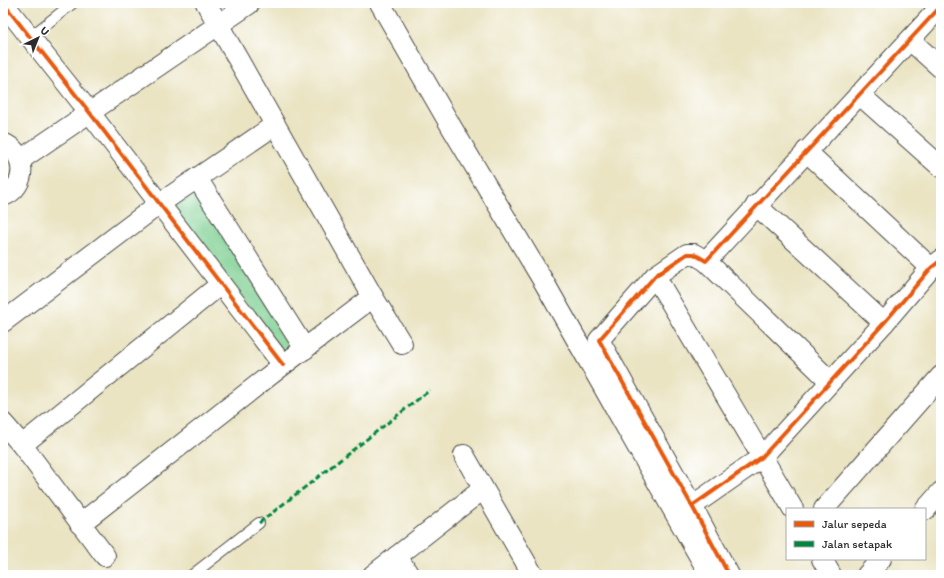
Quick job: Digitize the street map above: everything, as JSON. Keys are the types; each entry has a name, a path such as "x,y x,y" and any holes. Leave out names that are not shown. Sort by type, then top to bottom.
{"street":[{"path":"3,3 283,365"},
{"path":"206,3 373,297 402,344"},
{"path":"380,3 545,284 710,575"},
{"path":"20,160 90,114 249,4"},
{"path":"706,261 941,6"},
{"path":"910,40 941,68"},
{"path":"859,94 941,167"},
{"path":"3,322 159,204 275,125"},
{"path":"3,143 8,144 15,151 20,160 22,170 16,188 3,196"},
{"path":"692,506 762,457 936,264 806,151"},
{"path":"197,178 305,349"},
{"path":"756,205 884,323"},
{"path":"730,575 599,340 655,276 687,254 694,254 706,261 830,381"},
{"path":"655,276 792,508"},
{"path":"22,445 221,284"},
{"path":"80,524 283,365 373,297"},
{"path":"825,508 941,376"},
{"path":"3,422 105,556"},
{"path":"464,455 533,575"},
{"path":"373,575 483,489"},
{"path":"926,509 941,492"},
{"path":"397,556 409,575"},
{"path":"822,560 830,575"},
{"path":"867,575 880,560"}],"lane":[{"path":"30,37 73,3"},
{"path":"192,575 259,523"}],"green space":[{"path":"193,187 292,346 283,353 169,205"}],"marked path":[{"path":"259,523 430,390"}],"cycle path":[{"path":"3,3 90,113 283,365"},
{"path":"692,506 599,340 655,276 687,254 694,254 706,261 941,6"},
{"path":"729,575 692,506 762,457 884,323 931,268 941,260"}]}
